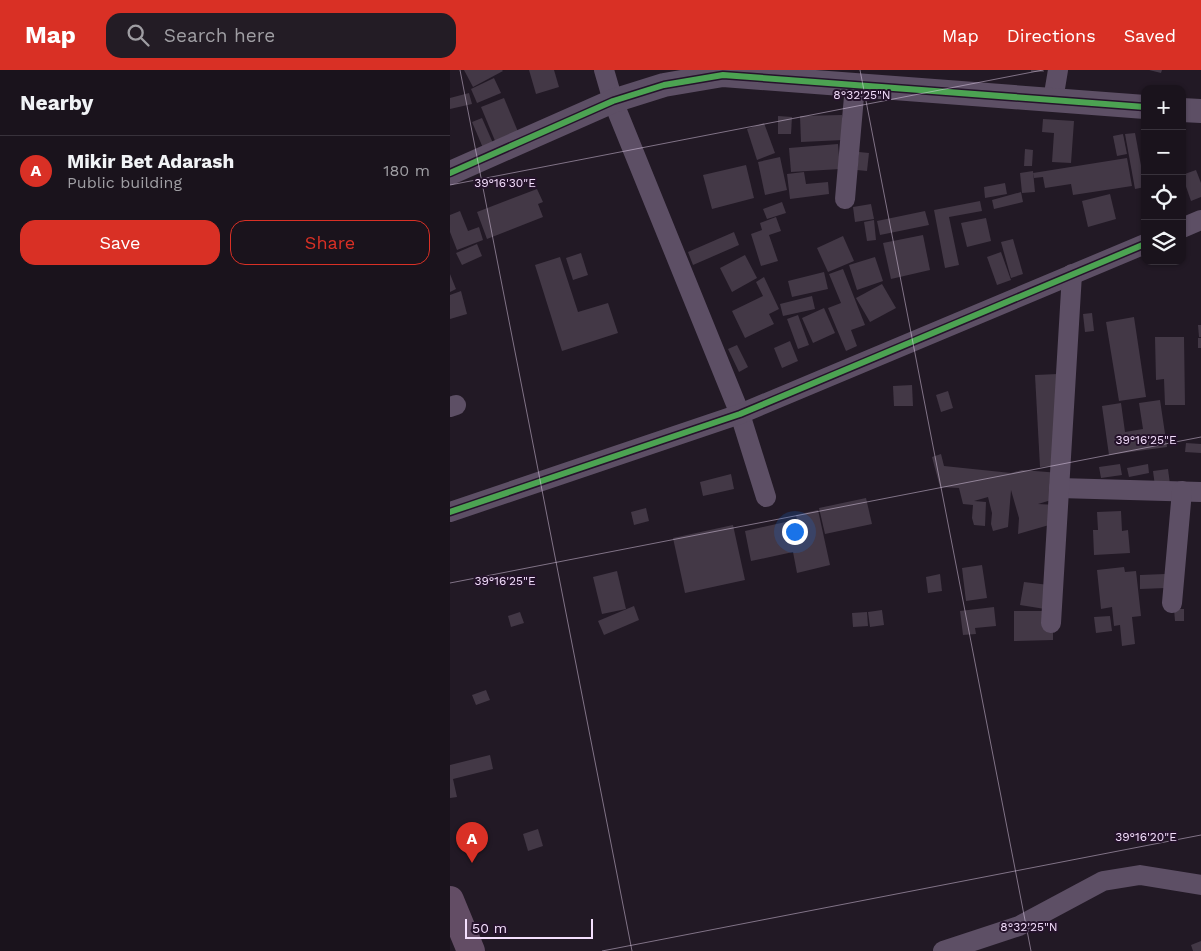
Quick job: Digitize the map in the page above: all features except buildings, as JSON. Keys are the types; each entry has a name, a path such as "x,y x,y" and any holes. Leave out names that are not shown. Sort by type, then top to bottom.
{"main road":[{"path":"450,900 471,951"}],"street":[{"path":"604,70 613,101 740,414 766,497"},
{"path":"1053,100 1058,70"},
{"path":"450,173 613,101 664,86 723,75 855,85 904,79 1053,100 1141,107"},
{"path":"845,199 855,85"},
{"path":"1186,110 1201,111"},
{"path":"1186,226 1201,220"},
{"path":"450,512 740,414 1141,246"},
{"path":"1051,623 1072,274"},
{"path":"1059,488 1191,492 1172,603"},
{"path":"943,951 1019,926 1103,881 1140,875 1201,885"}],"cycle path":[{"path":"450,173 613,101 664,85 723,75 1141,107"},
{"path":"450,512 740,414 1141,246"}],"place":[{"name":"Mikir Bet Adarash","path":"472,863"}]}
